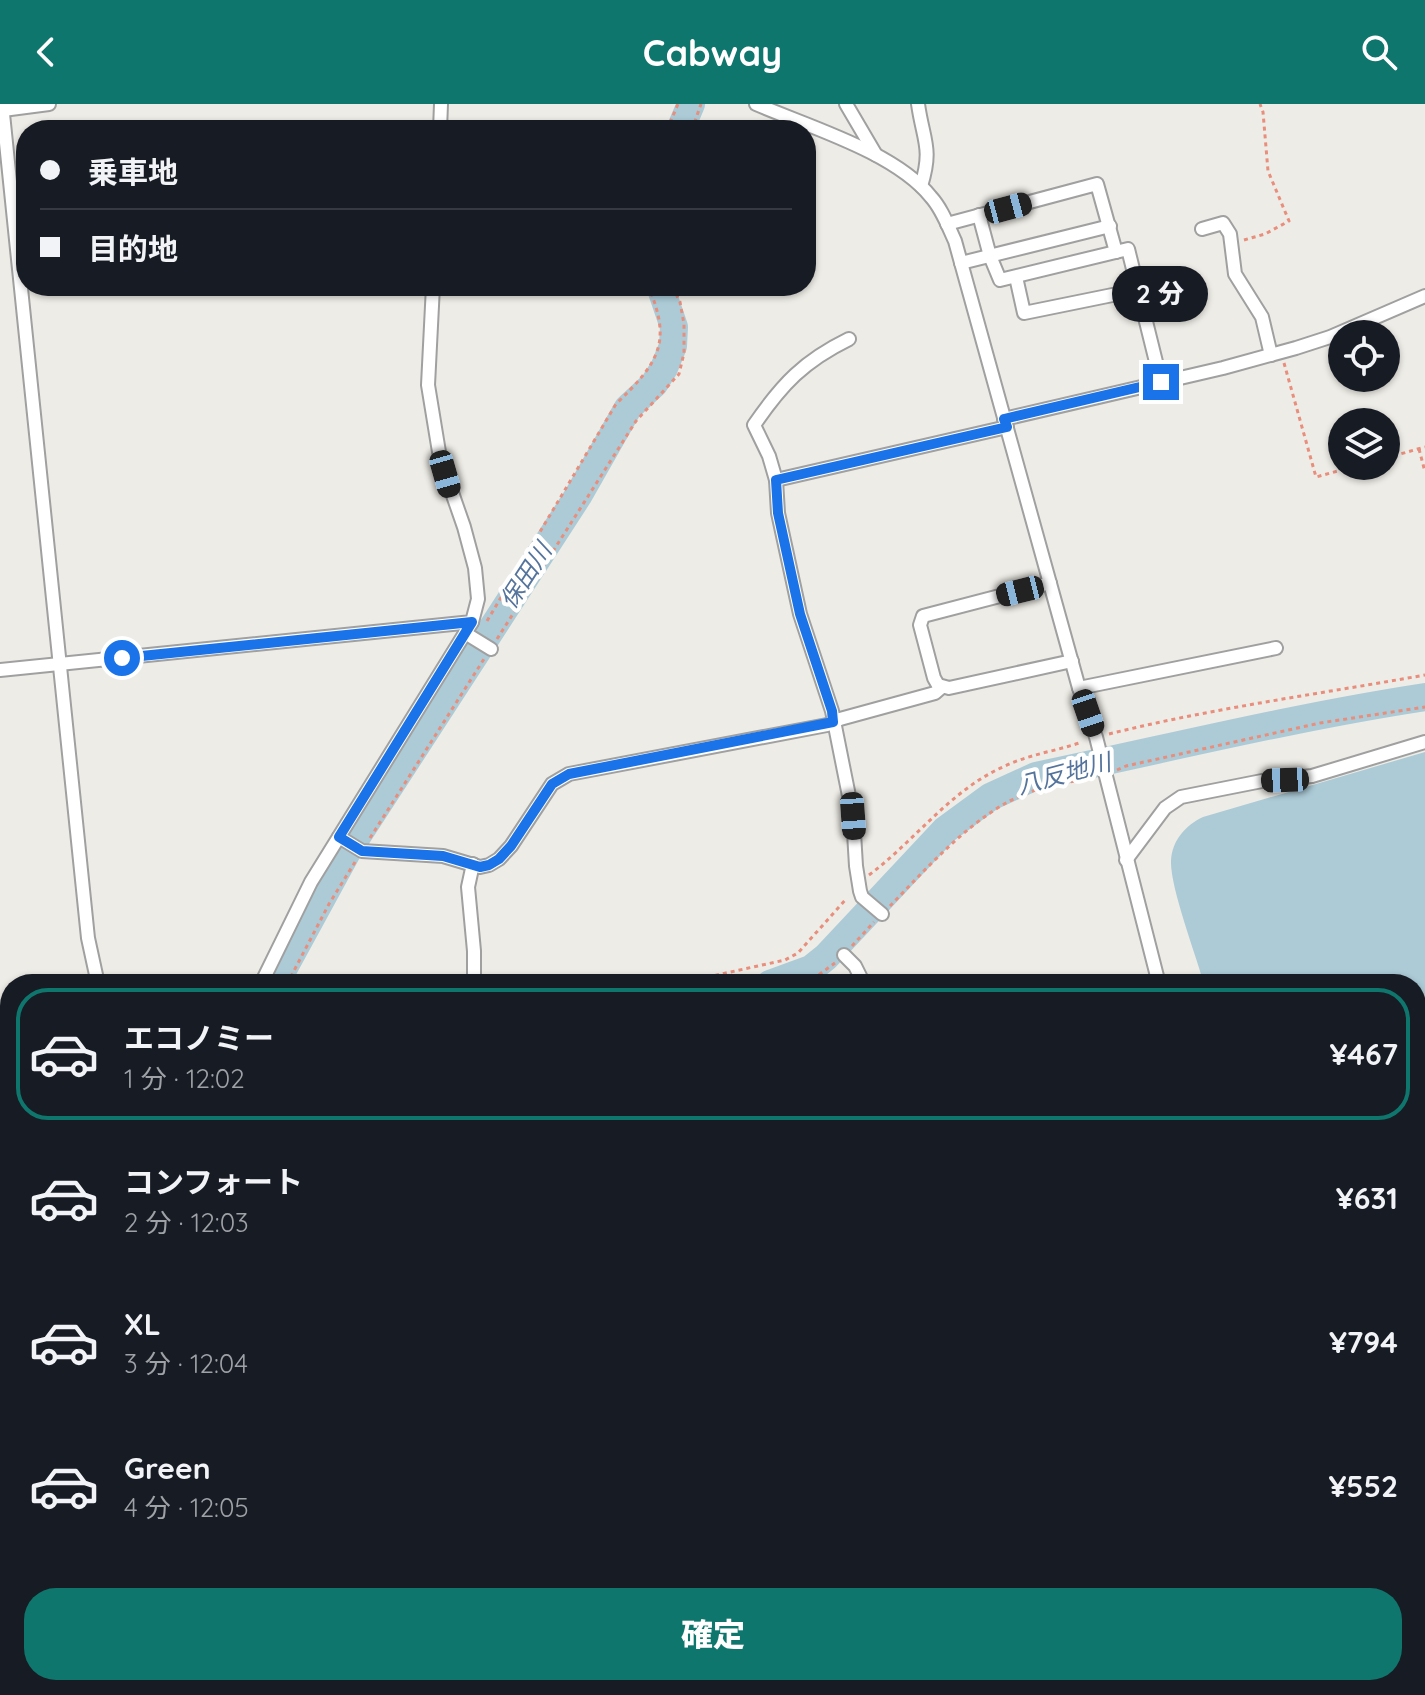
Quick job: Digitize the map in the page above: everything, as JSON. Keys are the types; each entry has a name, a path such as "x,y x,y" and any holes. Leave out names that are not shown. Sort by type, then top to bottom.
{"street":[{"path":"16,244 2,107 49,104"},
{"path":"756,104 794,120"},
{"path":"846,104 876,155"},
{"path":"918,104 928,148 928,163 921,186"},
{"path":"816,130 901,168 933,198 947,224 961,263 1079,688 1097,742 1156,974"},
{"path":"947,224 1097,184 1116,252"},
{"path":"979,215 1000,280 1128,249 1161,382"},
{"path":"1202,229 1223,223 1230,234 1235,274 1262,317 1276,353"},
{"path":"961,263 1110,226"},
{"path":"1016,277 1024,313 1137,290"},
{"path":"21,296 88,938 96,974"},
{"path":"266,974 311,882 478,639 475,568 440,458 428,385 432,296"},
{"path":"776,480 1276,353 1330,337 1425,296"},
{"path":"849,339 799,369 779,388 754,425 769,456 776,480 778,513 800,614 832,711 848,786 859,884 865,900 880,913"},
{"path":"1050,583 923,616 920,625 934,678 942,687 949,688 1072,661"},
{"path":"0,670 478,639"},
{"path":"1079,688 1276,648"},
{"path":"342,839 362,851 443,856 480,867 499,859 552,784 569,774 833,722 935,693 942,687"},
{"path":"1126,860 1165,808 1181,797 1262,781 1312,776 1425,742"},
{"path":"473,864 468,887 474,974"},
{"path":"844,955 852,961 859,974"}],"path":[{"path":"1232,244 1265,234 1289,221 1268,171 1260,104"},
{"path":"478,639 616,404 641,379 654,360 661,338 658,310 652,296"},
{"path":"1276,353 1316,477 1328,474"},
{"path":"1400,454 1425,447"},
{"path":"1419,449 1425,472"},
{"path":"721,974 785,960 807,943 859,884 960,792 1017,761 1235,706 1425,675"},
{"path":"819,974 844,955 880,913 964,834 992,812 1027,793 1126,766 1305,727 1425,707"}],"water":[{"path":"1425,752 1425,974 1201,974 1179,904 1171,861 1181,834 1203,817"}],"waterway":[{"name":"保田川","path":"684,120 691,104"},
{"name":"保田川","path":"280,974 347,852 578,496 628,408 654,384 664,368 673,346 674,327 663,296"},
{"name":"八反地川","path":"797,974 811,969 826,957 945,830 990,797 1036,776 1279,724 1425,697"}],"route":[{"path":"122,658 472,622 339,837 362,851 443,856 480,867 489,865 511,846 552,784 569,774 833,722 800,614 778,513 776,480 1007,427 1004,419 1161,382"}]}
